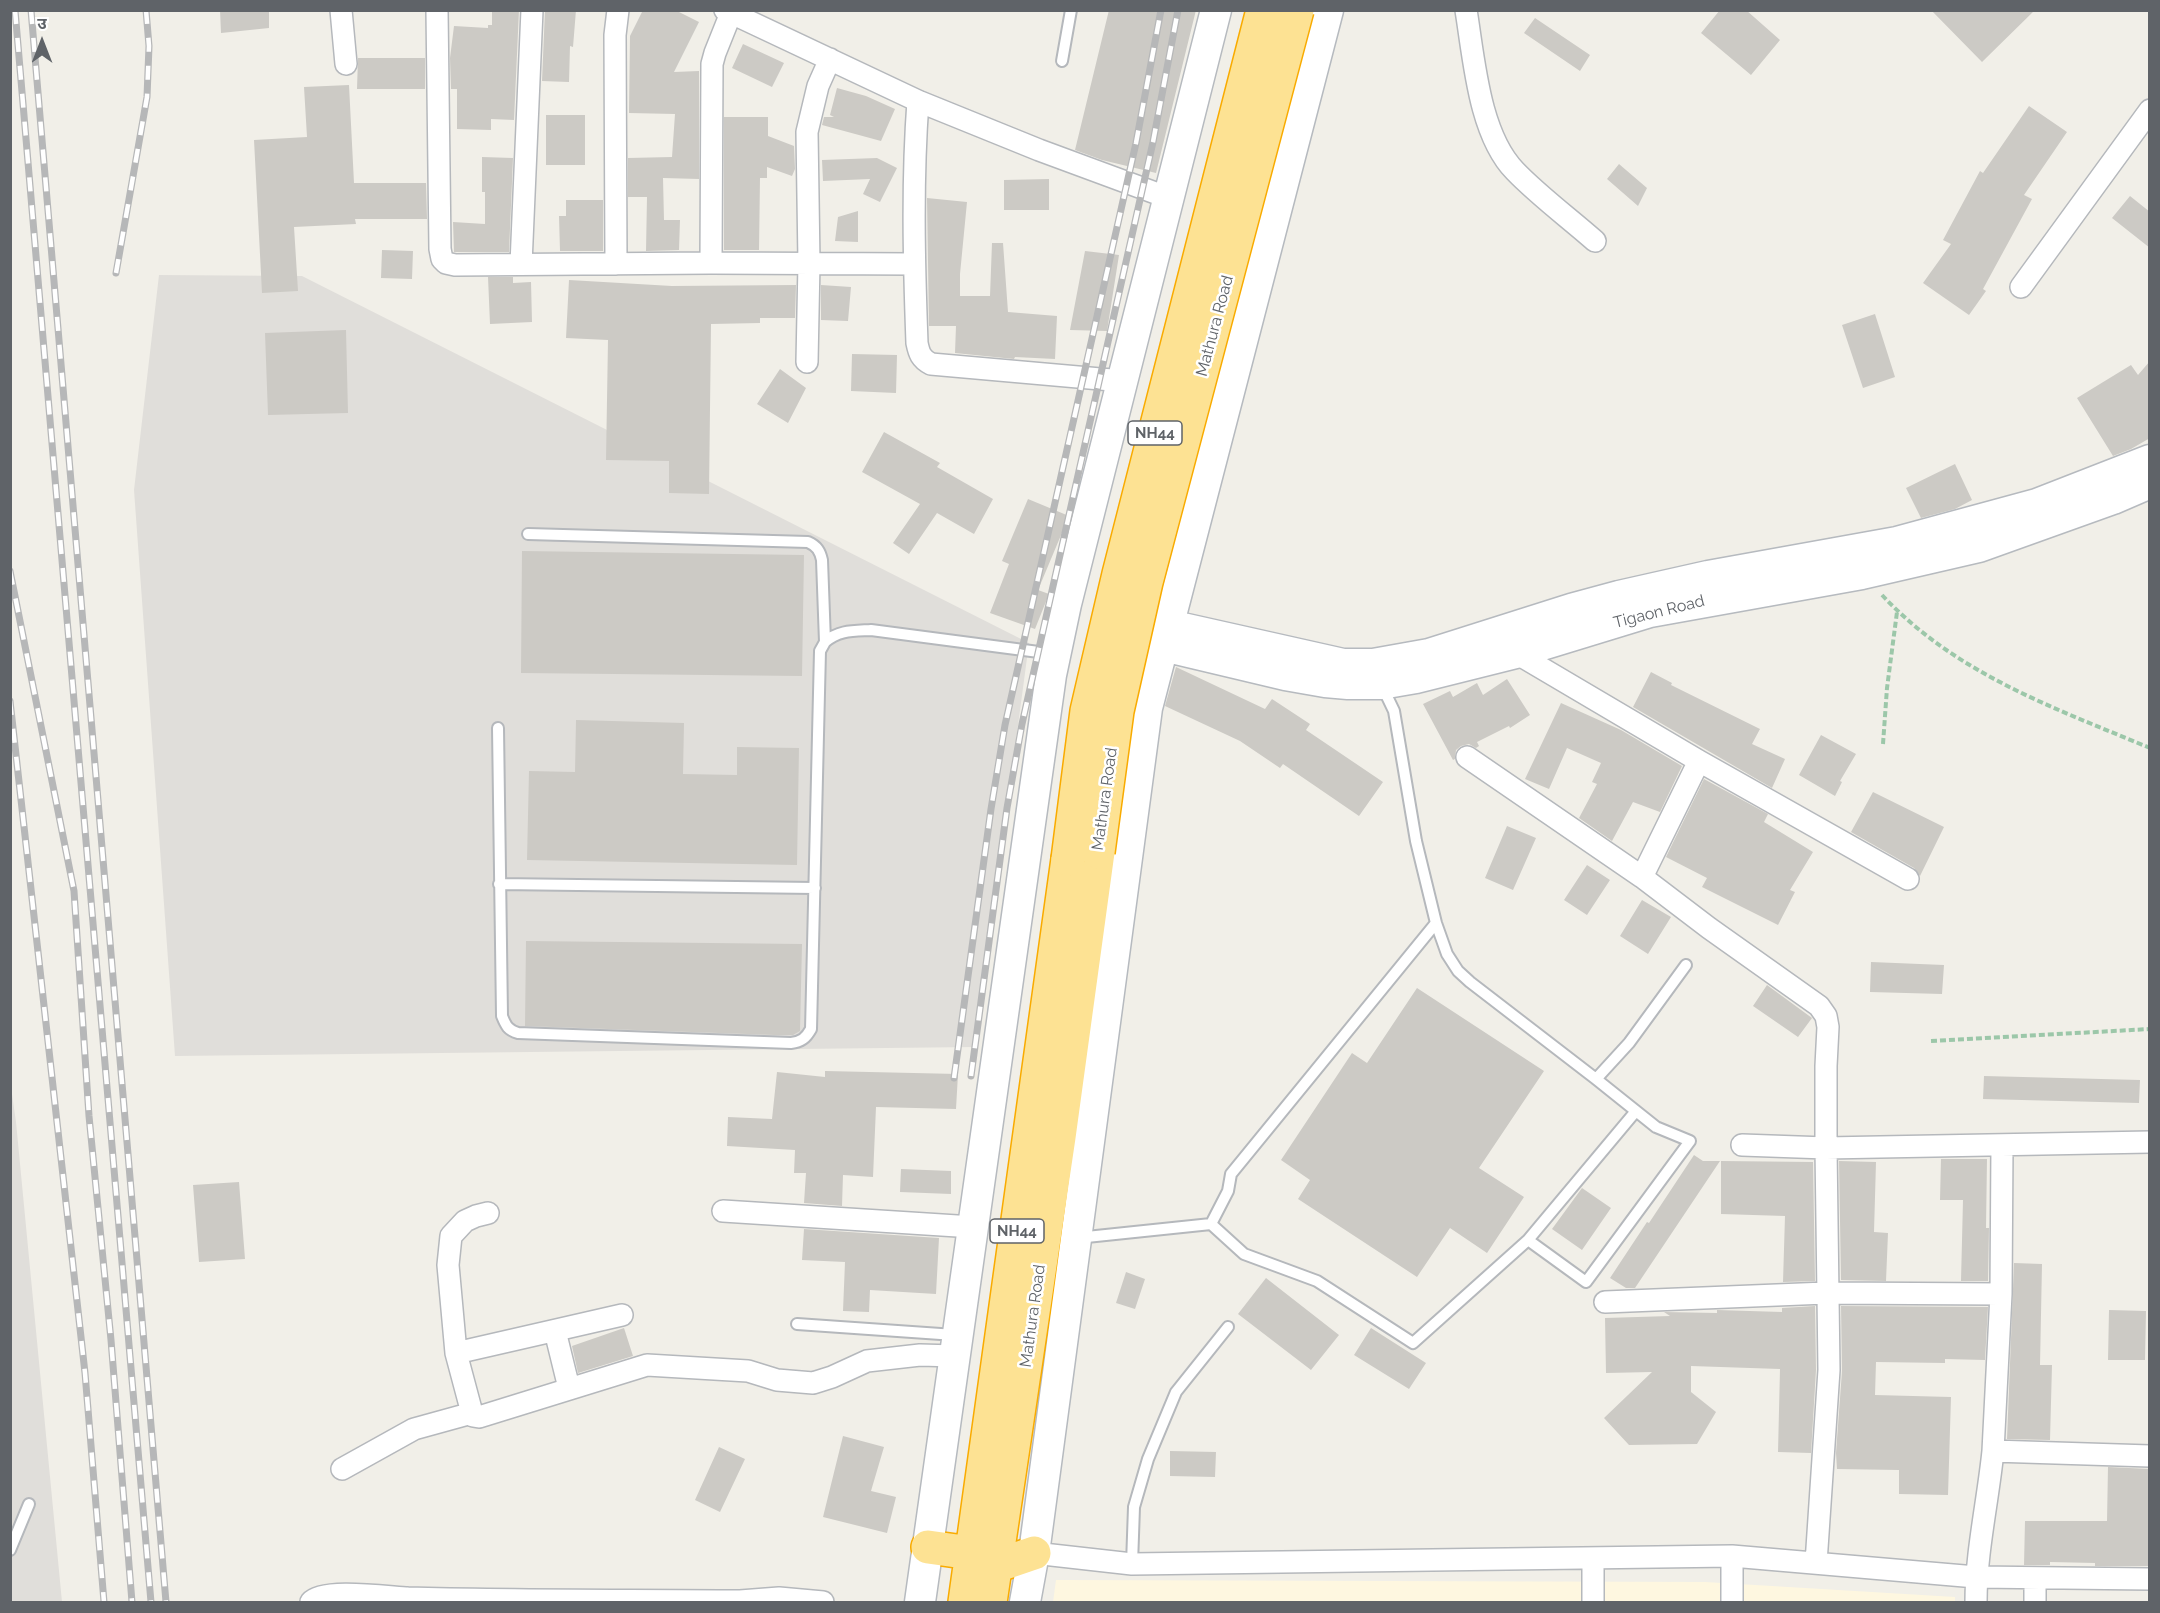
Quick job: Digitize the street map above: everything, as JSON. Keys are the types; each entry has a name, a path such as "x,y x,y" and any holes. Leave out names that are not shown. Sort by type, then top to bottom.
{"highway":[{"name":"Mathura Road","path":"1083,856 1088,711 1119,574 1263,10"},
{"name":"Mathura Road","path":"990,1602 983,1560 1031,1135 1083,856 1146,582 1297,10"},
{"path":"928,1547 983,1560 1034,1553"},
{"name":"Mathura Road","path":"965,1602 983,1560"}],"main road":[{"path":"920,1602 1051,675 1216,10"},
{"path":"1025,1602 1034,1553 1148,708 1328,10"},
{"name":"Tigaon Road","path":"1166,635 1343,664 1377,674 1416,678 1516,653 1650,612 1862,574 1901,553 2150,460"},
{"name":"Tigaon Road","path":"1377,674 1429,654 1571,609 1708,576 1901,553 1979,547 2113,500 2150,483"}],"street":[{"path":"341,10 346,64"},
{"path":"436,10 441,192 440,249 446,263 455,265 914,264"},
{"path":"521,264 532,10"},
{"path":"616,264 615,35 618,10"},
{"path":"1466,10 1480,99 1499,149 1514,170 1595,241"},
{"path":"711,263 712,64 728,12 918,101 1039,150 1169,198"},
{"path":"807,362 809,263 807,132 818,86 830,59"},
{"path":"918,101 913,163 914,264 916,343 924,360 931,363 1123,381"},
{"path":"2021,288 2150,111"},
{"path":"1516,653 1699,761 1908,879"},
{"path":"1467,757 1642,877 1819,1006 1826,1016 1828,1027 1826,1066 1828,1370 1816,1563"},
{"path":"1642,877 1699,761"},
{"path":"1742,1145 1826,1148 2150,1142"},
{"path":"1976,1602 1976,1577 1988,1503 1993,1451 2001,1294 2002,1145"},
{"path":"723,1211 973,1227"},
{"path":"488,1213 465,1221 451,1236 448,1265 456,1353 473,1416 479,1417 647,1365 748,1371 777,1380 813,1383 867,1361 920,1355 957,1346"},
{"path":"1605,1302 1826,1293 2001,1294"},
{"path":"456,1353 622,1315"},
{"path":"555,1331 569,1388"},
{"path":"342,1469 414,1429 472,1413"},
{"path":"1993,1451 2150,1456"},
{"path":"1034,1553 1132,1564 1732,1556 1976,1577 2150,1579"},
{"path":"1732,1556 1732,1602"},
{"path":"1593,1558 1593,1602"},
{"path":"2035,1578 2035,1602"},
{"path":"311,1602 327,1594 506,1601 779,1600 822,1602"}],"lane":[{"path":"1062,61 1071,10"},
{"path":"528,534 808,542 815,545 822,560 825,642"},
{"path":"498,728 502,1016 505,1025 511,1031 519,1033 799,1042 811,1029 820,651 825,642 834,634 871,630 1055,654"},
{"path":"1377,674 1394,711 1416,841 1436,923 1447,954 1458,971 1656,1127 1690,1140 1586,1282 1528,1240"},
{"path":"499,884 815,888"},
{"path":"1211,1224 1228,1191 1231,1174 1436,923"},
{"path":"1596,1079 1629,1043 1686,965"},
{"path":"1076,1239 1211,1224 1244,1254 1317,1281 1413,1343 1528,1240 1636,1111"},
{"path":"797,1324 957,1346"},
{"path":"1132,1564 1134,1508 1148,1460 1176,1392 1228,1327"},
{"path":"10,1550 29,1504"}],"path":[{"path":"1862,574 1897,611 1984,675 2016,692 2150,748"},
{"path":"1883,744 1887,688 1897,611"},
{"path":"1931,1041 2150,1029"}],"shaded area":[{"path":"159,275 302,276 1029,643 975,1047 175,1056 134,490"},
{"path":"10,1080 16,1122 62,1602 11,1602"},
{"path":"1056,1580 1705,1582 1955,1597 1955,1602 1053,1602"}],"building":[{"path":"220,10 269,10 269,28 221,33"},
{"path":"492,10 519,10 514,120 491,119 491,130 457,129 457,89 451,89 450,58 454,26 488,28 488,25 492,25"},
{"path":"545,10 576,10 573,47 570,46 569,82 542,81"},
{"path":"643,10 675,10 699,22 674,72 699,71 699,179 663,178 664,220 680,220 679,250 646,251 647,197 628,197 628,158 672,157 675,114 629,113 630,36"},
{"path":"1109,10 1196,10 1156,173 1102,160 1075,150"},
{"path":"1720,10 1746,10 1780,40 1751,75 1701,33"},
{"path":"1931,10 2035,10 1982,62"},
{"path":"1535,18 1590,55 1580,71 1524,33"},
{"path":"743,44 784,63 772,87 732,68"},
{"path":"358,58 425,58 425,89 357,89"},
{"path":"349,85 354,183 426,183 427,219 355,219 356,224 294,227 298,291 262,293 254,140 307,137 304,87"},
{"path":"837,88 866,96 895,109 881,141 822,125 824,117 834,117 830,115"},
{"path":"2029,106 2067,132 2024,195 2032,199 1983,289 1986,291 1969,315 1923,283 1951,244 1943,240 1980,171 1983,173"},
{"path":"546,115 585,115 585,165 546,165"},
{"path":"724,117 768,117 768,136 794,146 795,169 792,176 767,167 767,178 760,178 759,250 724,250"},
{"path":"482,157 513,158 509,252 454,252 453,222 485,224"},
{"path":"877,158 897,168 880,202 863,194 870,179 823,181 822,160"},
{"path":"1619,164 1647,188 1638,206 1607,179"},
{"path":"1049,179 1049,210 1004,210 1004,180"},
{"path":"2130,196 2150,212 2150,248 2112,218"},
{"path":"927,198 967,202 960,296 990,296 992,243 1003,243 1008,312 1057,316 1055,359 1015,357 1014,359 955,353 956,326 929,326"},
{"path":"566,200 603,200 603,251 560,251 559,216 566,216"},
{"path":"858,211 858,242 835,241 838,217"},
{"path":"382,250 413,251 412,279 381,278"},
{"path":"1085,251 1119,255 1107,331 1070,330"},
{"path":"488,277 513,277 513,283 531,282 532,322 490,324"},
{"path":"569,280 672,286 796,285 795,318 760,318 760,323 711,324 709,494 669,493 669,461 606,460 608,340 566,338"},
{"path":"821,285 851,287 848,321 821,320"},
{"path":"1875,314 1895,377 1863,388 1842,325"},
{"path":"346,330 348,413 268,415 265,333"},
{"path":"852,354 897,355 896,393 851,391"},
{"path":"2150,361 2150,438 2113,456 2077,398 2131,365 2138,375"},
{"path":"780,369 806,388 788,423 757,404"},
{"path":"884,432 940,463 937,467 993,499 974,534 937,513 909,554 893,543 920,504 862,472"},
{"path":"1955,464 1972,500 1955,509 1921,518 1906,488"},
{"path":"1028,499 1069,516 1038,590 1049,594 1035,629 990,613 1009,564 1002,561"},
{"path":"522,551 804,555 802,676 521,673"},
{"path":"1176,667 1265,709 1272,699 1310,724 1306,730 1383,782 1359,816 1283,764 1280,768 1240,741 1165,706"},
{"path":"1651,672 1672,683 1671,685 1760,729 1752,744 1785,759 1772,788 1633,707"},
{"path":"1507,679 1530,715 1510,728 1509,726 1477,742 1479,746 1476,748 1469,744 1461,746 1456,750 1453,760 1423,704 1450,691 1453,697 1477,683 1483,695"},
{"path":"1561,703 1621,730 1682,766 1660,812 1633,802 1612,841 1579,818 1597,784 1592,782 1601,763 1567,748 1549,789 1525,779"},
{"path":"576,720 684,723 683,774 737,775 737,747 799,748 797,865 527,860 529,771 575,772"},
{"path":"1821,735 1856,754 1840,781 1842,782 1835,796 1799,775"},
{"path":"1704,779 1768,814 1764,822 1813,852 1790,890 1795,892 1778,925 1702,887 1707,878 1666,857"},
{"path":"1873,792 1944,827 1920,876 1914,868 1851,832"},
{"path":"1507,826 1536,838 1513,890 1485,878"},
{"path":"1587,865 1610,880 1587,915 1564,900"},
{"path":"1642,900 1671,917 1648,954 1620,936"},
{"path":"526,941 802,944 800,1031 793,1035 775,1035 525,1026"},
{"path":"1871,962 1944,965 1942,994 1870,992"},
{"path":"1767,985 1812,1018 1798,1037 1753,1006"},
{"path":"1417,988 1544,1071 1479,1168 1524,1197 1487,1253 1450,1228 1417,1277 1298,1199 1310,1180 1281,1160 1352,1053 1367,1063"},
{"path":"825,1071 958,1074 956,1109 876,1107 873,1177 843,1175 842,1206 804,1203 806,1173 794,1173 795,1150 727,1146 728,1117 772,1119 777,1072 825,1077"},
{"path":"1984,1076 2140,1080 2139,1103 1983,1099"},
{"path":"1694,1155 1703,1161 1720,1161 1635,1288 1626,1288 1610,1278"},
{"path":"1941,1159 1987,1159 1988,1281 1961,1281 1963,1200 1940,1200"},
{"path":"1721,1161 1813,1162 1815,1281 1783,1282 1785,1216 1721,1214"},
{"path":"1839,1161 1876,1162 1874,1232 1888,1233 1886,1281 1841,1280"},
{"path":"901,1169 951,1171 951,1194 900,1192"},
{"path":"239,1182 245,1259 199,1262 193,1185"},
{"path":"1582,1188 1611,1208 1582,1250 1552,1229"},
{"path":"804,1229 939,1238 936,1294 870,1290 869,1312 843,1311 845,1262 802,1260"},
{"path":"2014,1263 2042,1264 2040,1365 2052,1365 2050,1440 2007,1439"},
{"path":"1126,1272 1145,1279 1135,1309 1116,1303"},
{"path":"1266,1278 1339,1335 1311,1370 1238,1314"},
{"path":"1815,1306 1816,1370 1811,1453 1778,1452 1780,1369 1691,1366 1691,1392 1716,1412 1697,1444 1629,1445 1604,1418 1652,1372 1606,1373 1605,1318 1670,1316 1664,1312 1717,1313 1717,1310 1782,1312 1782,1308"},
{"path":"1841,1306 1988,1307 1985,1360 1945,1359 1945,1363 1876,1362 1875,1395 1951,1397 1948,1495 1899,1494 1899,1470 1837,1469 1836,1453 1842,1371"},
{"path":"2109,1310 2146,1311 2145,1360 2108,1360"},
{"path":"624,1328 633,1356 578,1373 572,1346"},
{"path":"1371,1328 1426,1363 1409,1389 1354,1355"},
{"path":"843,1436 884,1447 871,1491 896,1497 887,1533 823,1517"},
{"path":"719,1447 745,1459 720,1512 695,1500"},
{"path":"1170,1451 1216,1452 1215,1477 1170,1476"},
{"path":"2108,1467 2150,1469 2150,1566 2095,1566 2095,1563 2050,1562 2050,1565 2024,1565 2025,1521 2107,1521"}],"railway":[{"path":"15,10 151,1602"},
{"path":"31,10 166,1602"},
{"path":"116,273 147,97 149,46 146,10"},
{"path":"954,1078 991,809 1005,725 1136,143 1161,10"},
{"path":"971,1076 1007,808 1022,724 1153,142 1178,10"},
{"path":"10,571 74,891 89,1116 111,1340 132,1602"},
{"path":"10,701 85,1373 104,1602"}]}
